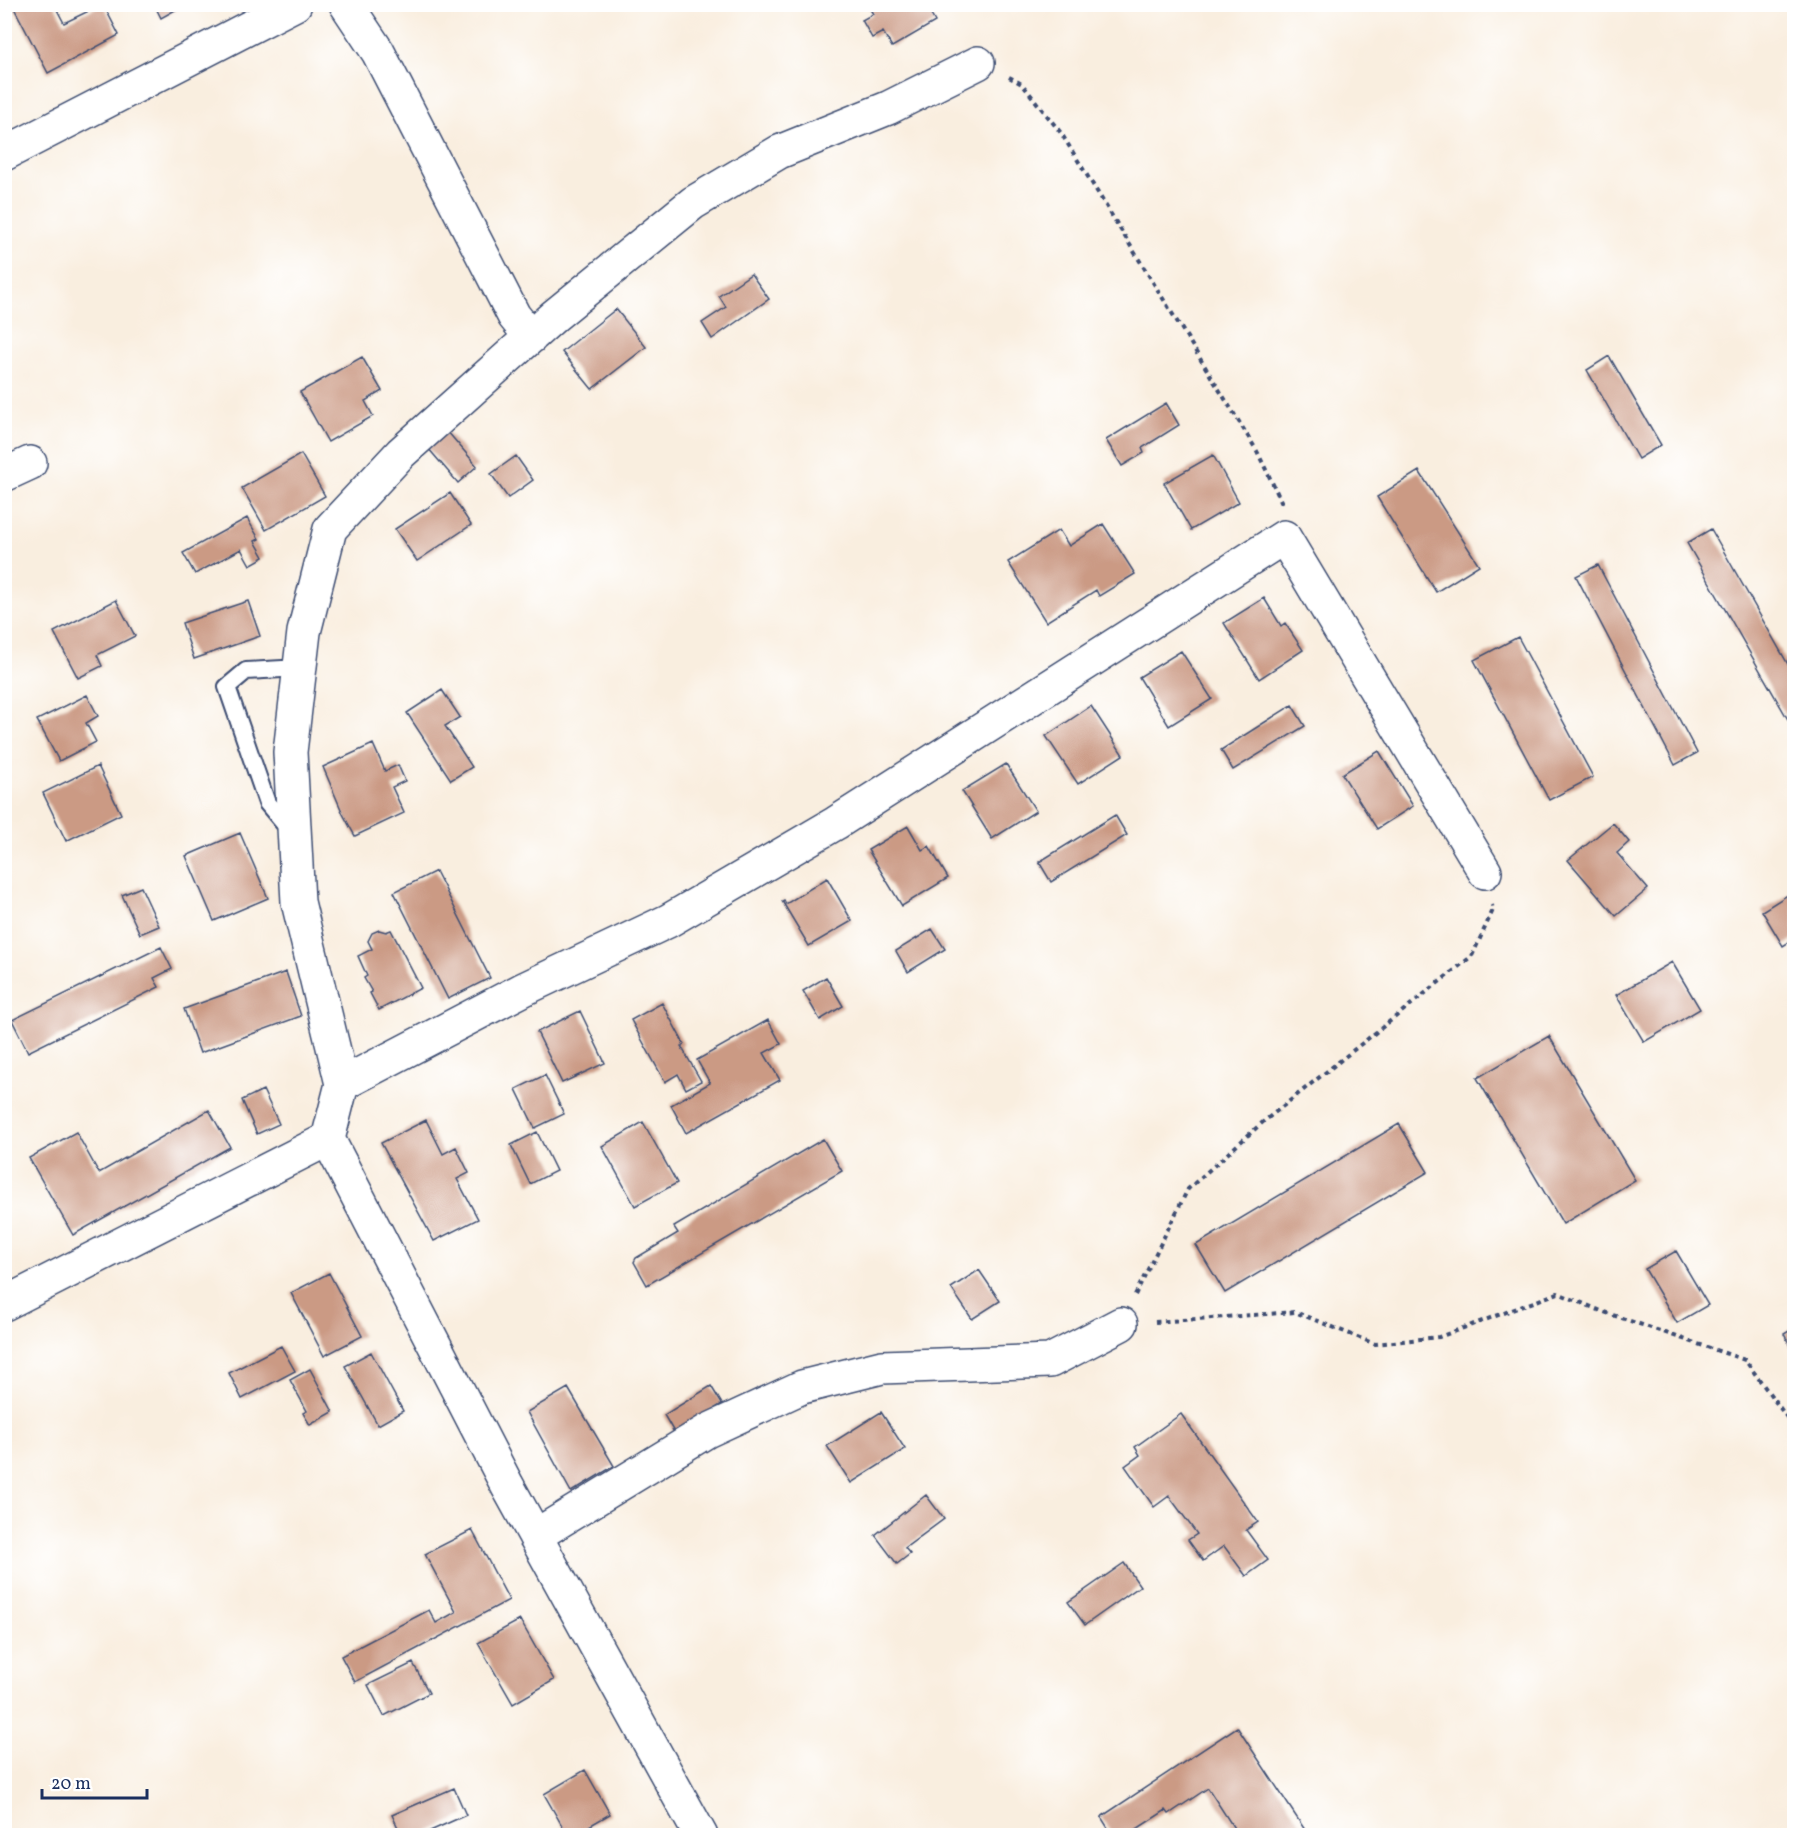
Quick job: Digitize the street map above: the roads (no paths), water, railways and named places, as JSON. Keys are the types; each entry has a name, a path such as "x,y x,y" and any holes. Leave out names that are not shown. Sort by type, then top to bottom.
{"street":[{"path":"4,154 295,4"},
{"path":"346,4 378,52 514,316 531,337"},
{"path":"701,1836 536,1536 328,1139 342,1084 298,902 290,752 304,632 330,529 401,453 554,316 693,203 779,152 888,108 978,63"},
{"path":"342,1084 524,989 668,921 836,823 1284,537 1485,872"},
{"path":"4,1304 328,1139"},
{"path":"536,1536 707,1431 802,1387 882,1367 1050,1361 1121,1324"}],"lane":[{"path":"294,836 267,803 227,687 246,671 300,668"}]}
